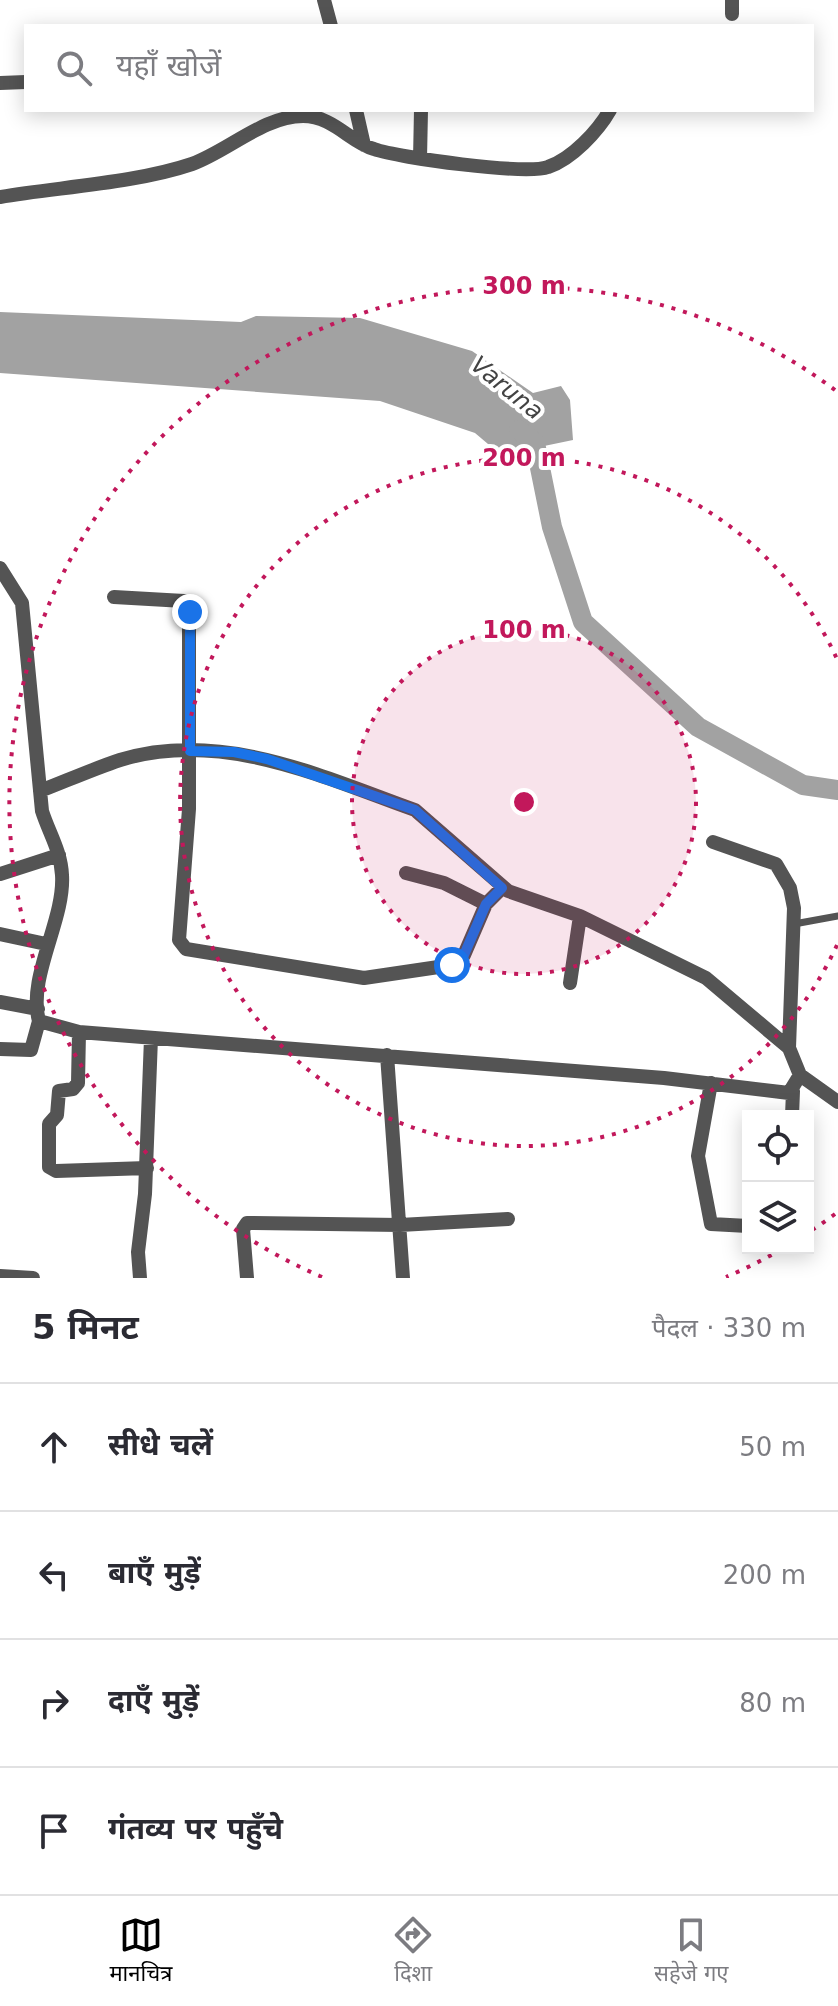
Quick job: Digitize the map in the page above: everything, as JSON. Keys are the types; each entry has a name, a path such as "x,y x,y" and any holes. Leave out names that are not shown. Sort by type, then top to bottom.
{"street":[{"path":"324,0 330,24"},
{"path":"0,83 24,82"},
{"path":"356,112 364,146"},
{"path":"420,159 421,112"},
{"path":"0,197 171,169 213,155 289,118 322,120 354,135 364,146 420,159 548,168 592,135 609,112"},
{"path":"0,568 22,603 42,811 59,855 62,885 55,924 46,944 31,1050 0,1049"},
{"path":"114,597 184,601 189,606 190,751 179,940 186,949 364,978 381,977 458,961 486,904 502,888"},
{"path":"40,791 121,760 190,751 234,752 267,759 415,810 502,888 580,916 706,978 789,1048"},
{"path":"713,842 776,864 790,888 794,924 789,1048 800,1075 838,1102"},
{"path":"0,874 59,855"},
{"path":"406,873 444,883 486,904"},
{"path":"570,983 580,916"},
{"path":"0,934 46,944"},
{"path":"0,1002 79,1032 387,1055 793,1091"},
{"path":"79,1032 78,1083 73,1089 59,1091 57,1115 49,1124 49,1167 56,1171 147,1168"},
{"path":"140,1278 138,1252 147,1168 151,1038"},
{"path":"387,1055 403,1278"},
{"path":"792,1110 793,1091 800,1075"},
{"path":"711,1083 698,1156 711,1224 742,1226"},
{"path":"247,1278 243,1229 247,1223 400,1225 508,1219"},
{"path":"0,1276 33,1278"}],"lane":[{"path":"794,924 838,916"}],"water":[{"path":"0,312 241,322 256,316 360,318 472,351 533,393 561,386 570,400 573,440 501,455 475,433 380,401 0,373"}],"waterway":[{"name":"Varuna","path":"519,430 535,443 552,527 583,622 698,727 803,785 838,790"}],"route":[{"path":"190,612 190,751 234,752 267,759 415,810 497,881 502,888 486,904 464,955 452,965"}]}
